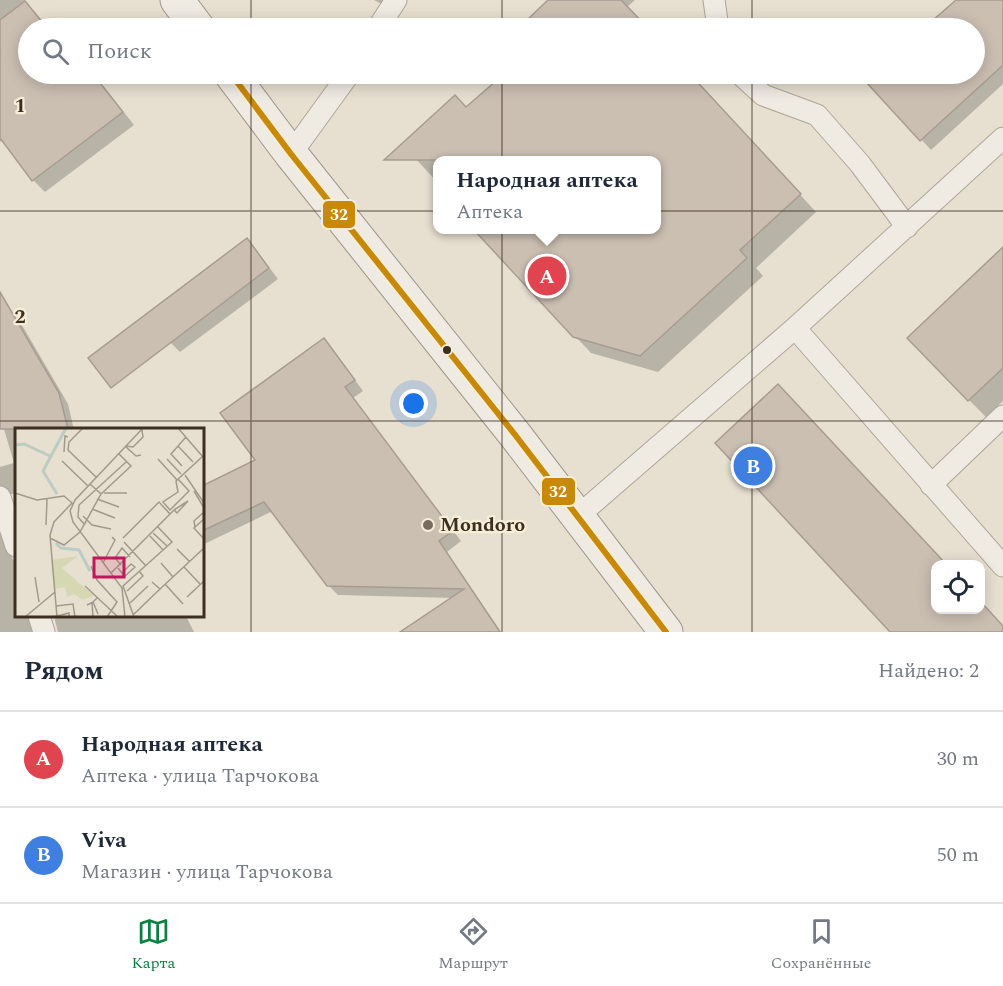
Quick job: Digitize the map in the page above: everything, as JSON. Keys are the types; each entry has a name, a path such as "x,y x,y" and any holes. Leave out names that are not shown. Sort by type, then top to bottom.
{"main road":[{"path":"177,0 190,18"},
{"path":"238,84 291,154 516,436 666,632"}],"lane":[{"path":"384,18 396,0"},
{"path":"714,0 717,18"},
{"path":"291,154 342,84"},
{"path":"751,84 763,95 817,115 860,164 907,227"},
{"path":"578,516 795,328 1003,138"},
{"path":"795,328 1003,566"},
{"path":"931,485 1003,416"},
{"path":"0,496 15,543"},
{"path":"40,617 44,632"}],"building":[{"path":"548,0 621,0 638,18 529,18"},
{"path":"956,0 1003,0 1003,65 985,81 985,18 935,18"},
{"path":"25,1 39,18 18,18 18,84 101,84 123,112 32,181 0,138 0,20"},
{"path":"492,84 699,84 801,194 740,250 747,258 640,356 573,337 478,234 661,234 661,156 433,156 433,160 384,160 455,95 466,107"},
{"path":"868,84 982,84 920,141"},
{"path":"247,238 269,268 111,388 88,358"},
{"path":"1003,247 1003,368 968,401 907,338"},
{"path":"0,292 59,393 68,428 0,429"},
{"path":"324,338 355,380 345,387 453,531 439,541 500,632 400,632 464,589 327,586 264,502 204,530 204,485 255,460 220,413"},
{"path":"778,384 942,560 931,560 931,614 985,614 985,606 1003,626 1003,632 890,632 715,443"}],"transit line":[{"name":"32","path":"238,84 291,154 516,436 666,632"}],"place":[{"name":"Народная аптека","path":"547,276"},
{"name":"Viva","path":"753,466"},
{"name":"Mondoro","path":"428,525"}]}
